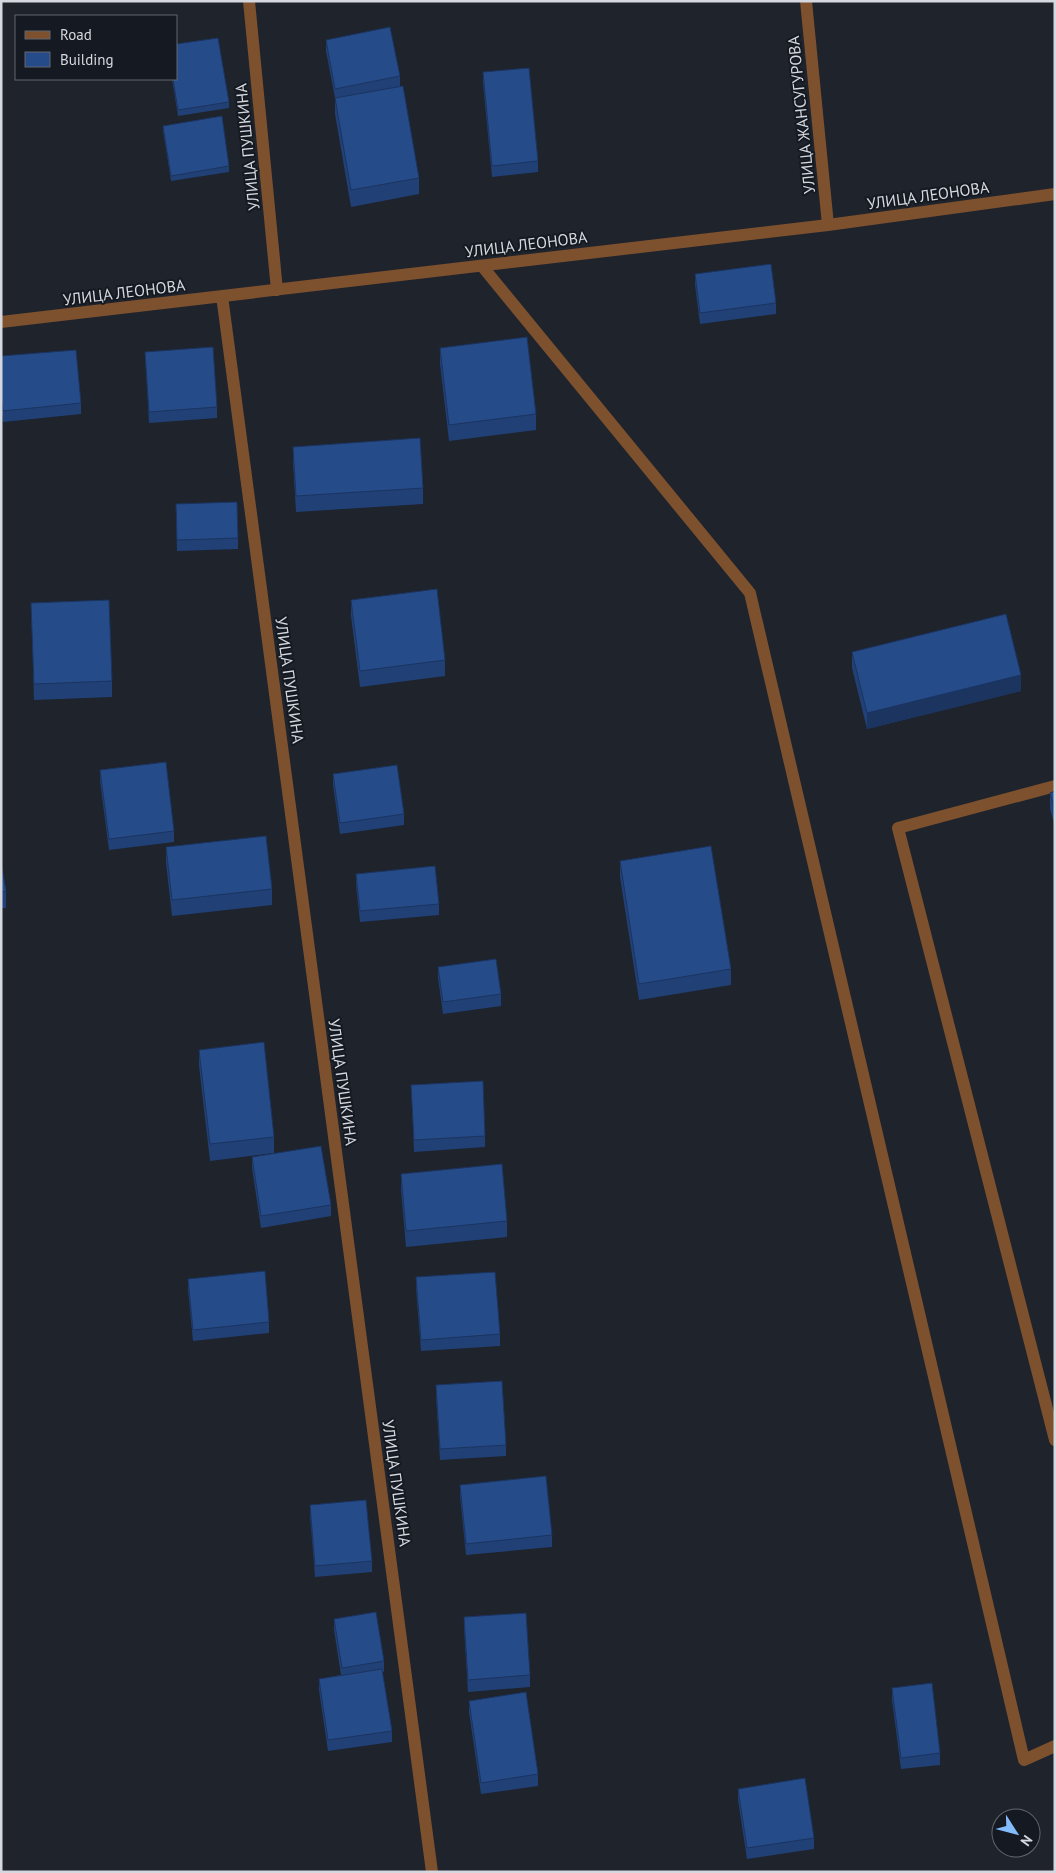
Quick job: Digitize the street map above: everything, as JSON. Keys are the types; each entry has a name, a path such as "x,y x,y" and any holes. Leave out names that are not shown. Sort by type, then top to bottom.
{"street":[{"name":"УЛИЦА ПУШКИНА","path":"249,1 277,290"},
{"name":"УЛИЦА ЖАНСУГУРОВА","path":"806,1 828,225"},
{"name":"УЛИЦА ЛЕОНОВА","path":"1,322 828,225 1055,194"},
{"path":"482,266 750,593 1024,1760 1055,1746"},
{"name":"УЛИЦА ПУШКИНА","path":"222,296 432,1872"},
{"path":"1055,786 898,828 1055,1440"}],"building":[{"path":"390,27 400,76 335,89 326,40"},
{"path":"218,38 229,102 178,110 173,80 178,80 178,44"},
{"path":"529,68 538,161 492,166 483,72"},
{"path":"403,86 419,178 351,190 335,98"},
{"path":"222,116 229,166 171,176 163,126"},
{"path":"771,264 776,303 700,313 695,274"},
{"path":"527,337 536,414 449,425 440,348"},
{"path":"213,347 217,407 149,412 145,352"},
{"path":"76,350 81,403 3,411 1,356"},
{"path":"420,438 423,488 296,496 293,447"},
{"path":"237,502 238,538 177,540 176,504"},
{"path":"437,589 445,660 360,671 351,600"},
{"path":"109,600 112,681 34,684 31,603"},
{"path":"1006,614 1021,675 867,713 852,652"},
{"path":"166,762 174,831 109,839 100,770"},
{"path":"397,765 404,814 340,823 333,774"},
{"path":"1055,791 1055,810 1050,793"},
{"path":"266,836 272,889 172,900 166,847"},
{"path":"711,846 731,969 639,984 620,861"},
{"path":"1,862 6,891 1,892"},
{"path":"435,866 439,904 360,911 356,874"},
{"path":"496,959 501,994 443,1002 438,967"},
{"path":"264,1042 274,1137 210,1144 199,1050"},
{"path":"483,1081 485,1136 414,1140 411,1085"},
{"path":"321,1146 331,1205 261,1216 252,1157"},
{"path":"502,1164 507,1221 406,1231 401,1174"},
{"path":"265,1271 269,1322 193,1330 188,1279"},
{"path":"495,1272 500,1334 421,1340 416,1277"},
{"path":"502,1381 506,1445 440,1449 436,1385"},
{"path":"546,1476 552,1535 466,1544 460,1485"},
{"path":"366,1500 372,1561 315,1566 310,1505"},
{"path":"376,1612 384,1661 342,1668 334,1619"},
{"path":"526,1613 530,1675 468,1680 464,1617"},
{"path":"382,1669 392,1731 328,1740 319,1679"},
{"path":"932,1683 940,1753 901,1758 892,1688"},
{"path":"526,1692 538,1774 481,1783 469,1701"},
{"path":"805,1778 814,1838 747,1848 738,1789"}]}
